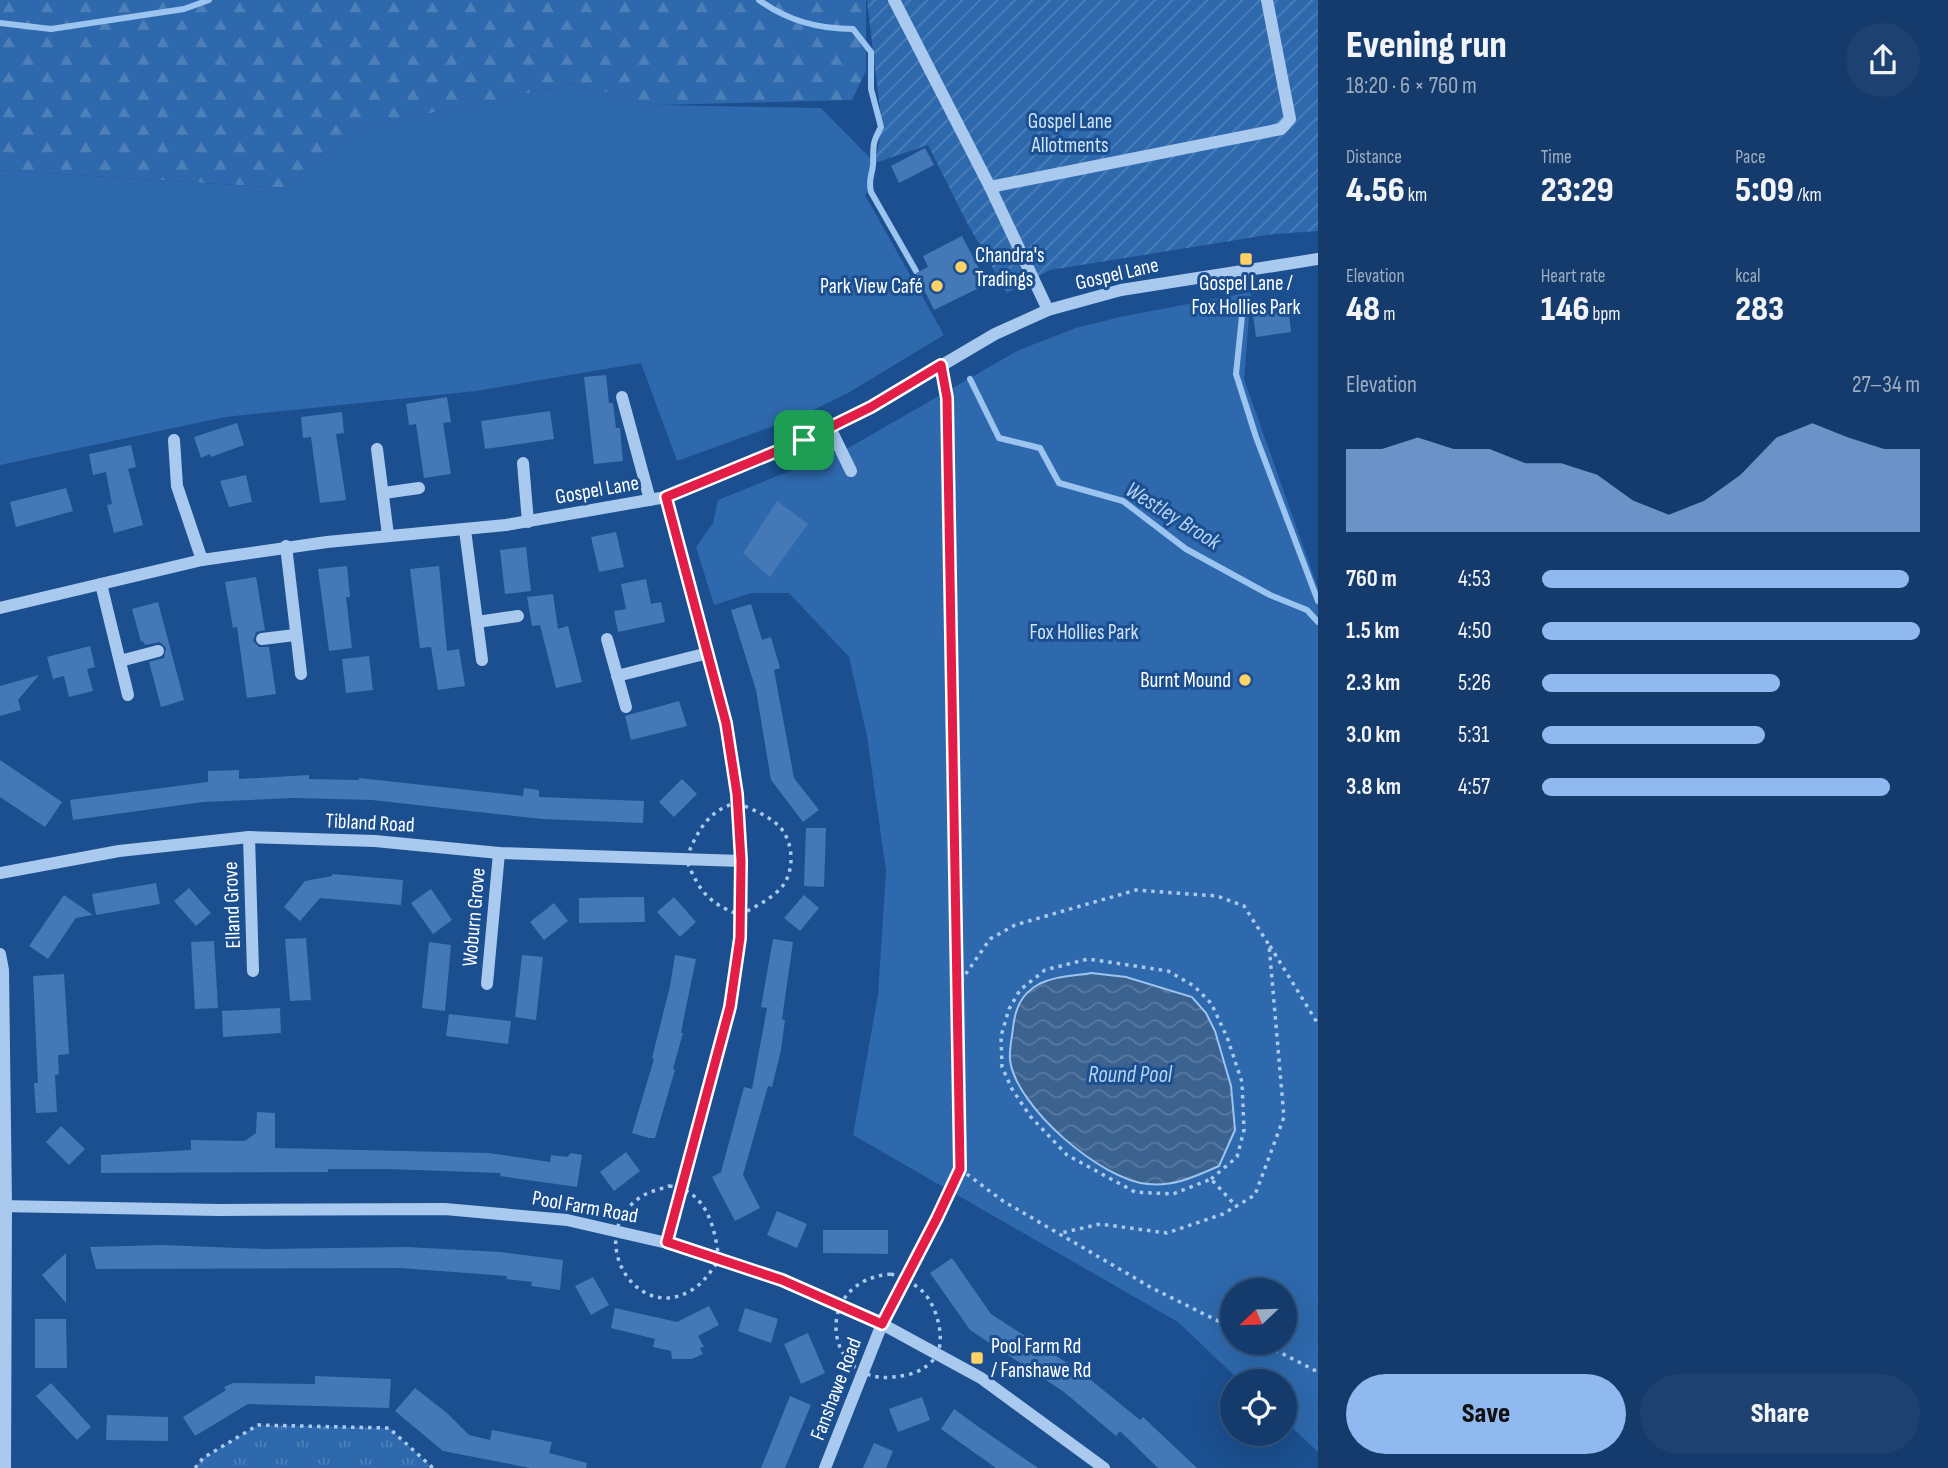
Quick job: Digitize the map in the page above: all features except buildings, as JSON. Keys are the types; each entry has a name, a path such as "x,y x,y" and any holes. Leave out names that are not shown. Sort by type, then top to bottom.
{"street":[{"path":"894,0 990,187 1048,310"},
{"path":"990,187 1281,129 1290,119 1267,0"},
{"name":"Gospel Lane","path":"0,608 202,561 286,546 528,522 666,497 830,428 995,334 1048,310 1121,290 1318,259"},
{"path":"622,397 650,500"},
{"path":"830,428 851,471"},
{"path":"174,440 177,486 202,561"},
{"path":"377,449 388,535"},
{"path":"523,463 528,522"},
{"path":"384,493 419,488"},
{"path":"666,497 726,723 737,794 741,861 740,938 730,1007 667,1242"},
{"path":"465,530 482,660"},
{"path":"286,546 301,674"},
{"path":"101,584 128,695"},
{"path":"477,622 517,616"},
{"path":"262,639 295,635"},
{"path":"607,639 626,706"},
{"path":"120,661 158,651"},
{"path":"617,676 708,653"},
{"name":"Tibland Road","path":"0,873 119,850 249,837 375,841 499,853 741,861"},
{"name":"Elland Grove","path":"249,837 253,971"},
{"name":"Woburn Grove","path":"487,984 499,853"},
{"path":"0,954 3,970 5,1468"},
{"name":"Pool Farm Road","path":"3,1206 219,1210 445,1209 567,1220 667,1242 782,1280 882,1324 981,1378 1104,1468"},
{"name":"Fanshawe Road","path":"825,1468 882,1324"}],"path":[{"path":"882,1324 960,1169 947,398 941,365"},
{"path":"956,989 990,939 1015,925 1136,890 1217,896 1244,906 1318,1024"},
{"path":"1060,1233 1100,1224 1167,1233 1237,1207 1255,1195 1284,1117 1269,944"},
{"path":"1088,959 1168,971 1194,986 1211,1003 1227,1037 1242,1082 1244,1130 1237,1157 1211,1179 1173,1194 1135,1192 1068,1155 1030,1116 1012,1089 1002,1067 1000,1036 1009,1009 1020,990 1045,970 1088,959"},
{"path":"960,1169 1003,1202 1152,1288 1220,1322"},
{"path":"1211,1179 1237,1207"},
{"path":"1286,1355 1318,1371"},
{"path":"195,1468 203,1458 258,1425 389,1429 433,1468"}],"green space":[{"path":"0,0 866,0 866,71 852,100 656,105 573,84 353,129 284,188 0,170"},
{"name":"Gospel Lane Allotments","path":"867,0 1318,0 1318,231 1274,234 1050,270 1007,293 966,221 928,145 875,163 882,126"},
{"path":"573,84 656,105 821,108 875,163 871,187 865,195 944,335 848,393 799,417 677,461 641,363 476,391 225,417 0,465 0,170 284,188 353,129"},
{"name":"Fox Hollies Park","path":"1251,292 1244,379 1318,588 1318,1452 1297,1432 1297,1369 1227,1369 1178,1322 853,1135 878,995 886,871 867,736 849,657 789,593 751,593 714,605 696,547 713,523 718,500 850,447 1019,350 1076,328"},
{"path":"258,1425 389,1428 433,1468 195,1468 203,1458"}],"water":[{"name":"Round Pool","path":"1091,973 1126,977 1192,997 1206,1013 1215,1031 1231,1086 1235,1130 1219,1166 1185,1180 1167,1184 1148,1184 1129,1179 1107,1170 1085,1155 1044,1119 1027,1099 1010,1060 1017,1008 1028,992 1045,981"}],"waterway":[{"name":"Westley Brook","path":"0,23 51,29 184,9 209,0"},
{"name":"Westley Brook","path":"759,0 804,22 853,29 871,52 871,89 881,127 874,146 871,192 916,271"},
{"path":"1242,316 1236,374 1256,437 1318,601"},
{"name":"Westley Brook","path":"970,379 999,438 1040,448 1059,483 1123,501 1186,549 1270,595 1307,610 1318,622"}],"place":[{"name":"Gospel Lane / Fox Hollies Park","path":"1246,259"},
{"name":"Chandra's Tradings","path":"961,267"},
{"name":"Park View Café","path":"937,286"},
{"name":"Burnt Mound","path":"1245,680"},
{"name":"Pool Farm Rd / Fanshawe Rd","path":"977,1358"}],"route":[{"path":"941,365 947,398 960,1169 882,1324 782,1280 667,1242 730,1007 740,938 741,861 737,794 726,723 666,497 804,440 871,407 941,365"}]}
